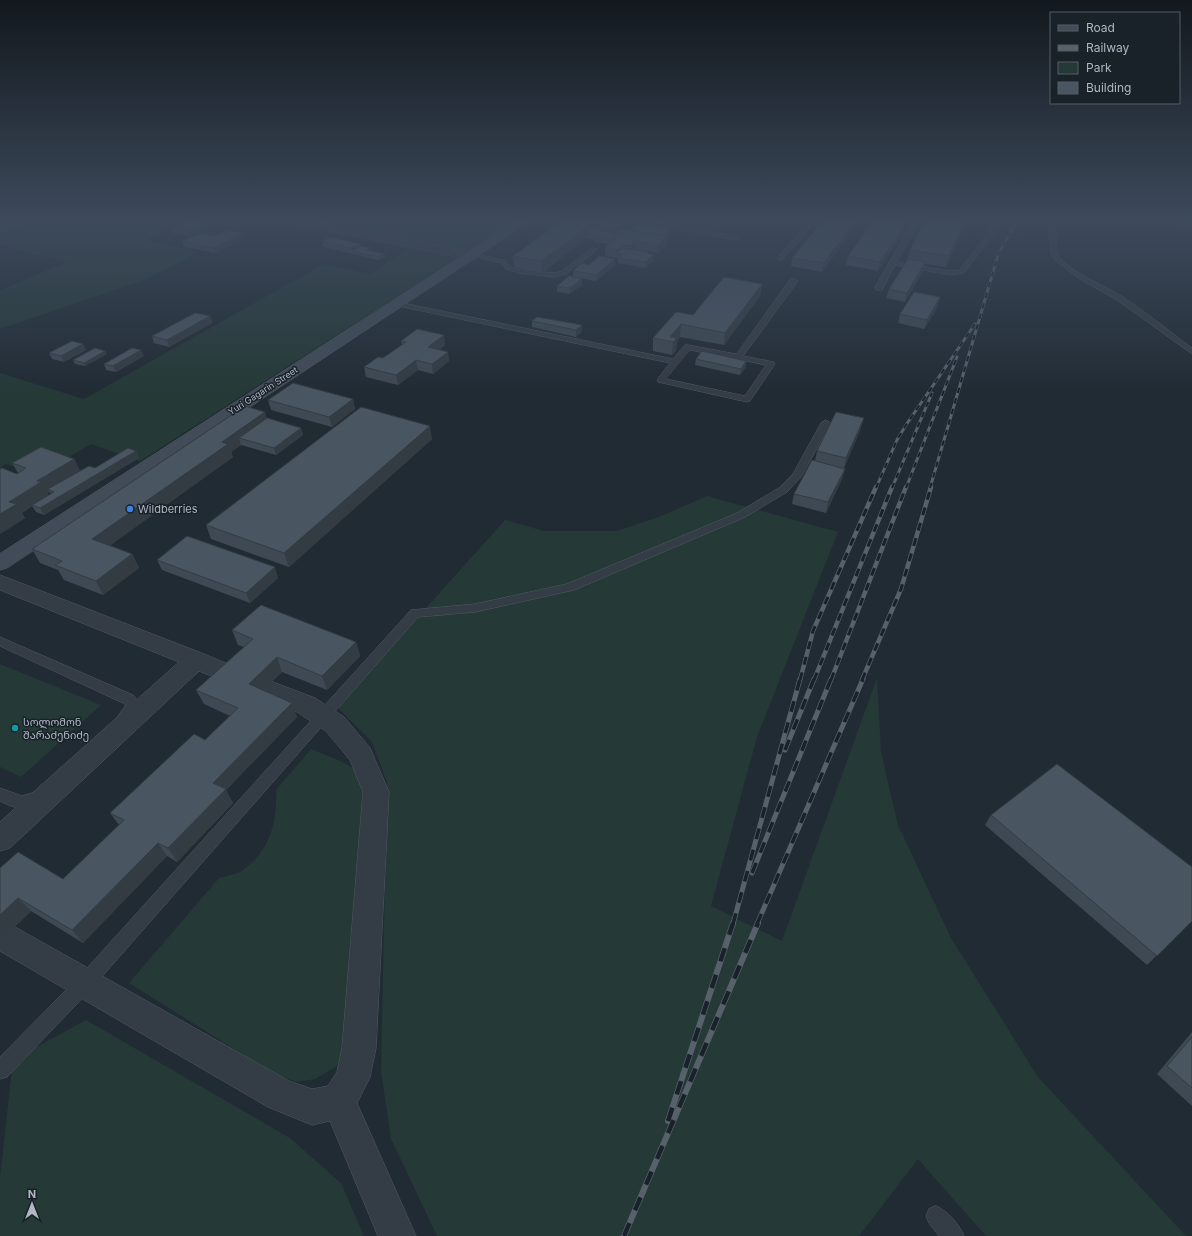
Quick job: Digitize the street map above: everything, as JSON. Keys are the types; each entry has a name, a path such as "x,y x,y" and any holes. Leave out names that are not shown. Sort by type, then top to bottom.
{"street":[{"name":"Yuri Gagarin Street","path":"0,563 439,278"},
{"path":"0,582 234,676"},
{"path":"0,839 196,660"},
{"path":"265,688 306,705 335,724 361,756 376,792 359,1048 352,1077 339,1102"},
{"path":"4,937 280,1095 312,1107 339,1102"},
{"path":"339,1102 397,1236"}],"lane":[{"path":"879,288 885,278"},
{"path":"1082,278 1120,298 1192,352"},
{"path":"738,357 794,281"},
{"path":"398,304 675,362"},
{"path":"688,347 771,364 747,399 661,380 675,362 688,347"},
{"path":"0,1070 85,984 322,715 415,613 475,608 570,587 741,515 783,490 797,475 826,423"},
{"path":"0,641 128,699 133,704 130,712 32,800 25,804 20,804 0,794"},
{"path":"936,1216 953,1236"}],"green space":[{"path":"29,278 150,278 0,329 0,290"},
{"path":"300,278 426,278 140,461 91,444 64,460 22,468 5,464 0,468 0,373 84,399"},
{"path":"707,496 838,532 757,737 711,906 782,941 877,678 881,752 898,825 951,938 1038,1077 1186,1236 986,1236 918,1159 859,1236 437,1236 391,1139 381,1071 387,782 372,742 337,707 505,520 544,531 616,531 659,517"},
{"path":"0,664 101,705 21,777 0,767"},
{"path":"311,749 338,760 361,772 366,793 343,1052 337,1066 315,1079 297,1082 274,1074 129,983 219,878 242,871 257,857 268,840 272,830 276,790"},
{"path":"86,1020 290,1138 341,1183 364,1236 0,1236 0,1178 13,1060"}],"building":[{"path":"567,278 582,279 570,288 557,286"},
{"path":"723,278 762,284 725,333 681,324 670,337 677,338 673,342 653,338 676,312 693,315"},
{"path":"896,278 916,278 907,293 889,289"},
{"path":"914,292 940,297 927,320 900,314"},
{"path":"195,313 210,316 167,340 152,336"},
{"path":"537,317 582,325 576,330 532,321"},
{"path":"417,329 444,335 428,347 448,352 432,364 416,360 396,375 364,367 378,357 383,358 406,342 401,341"},
{"path":"72,341 83,344 61,356 49,353"},
{"path":"95,348 105,351 84,363 73,360"},
{"path":"132,348 141,350 113,366 104,364"},
{"path":"702,351 746,361 741,369 696,359"},
{"path":"293,383 353,399 329,417 268,400"},
{"path":"245,406 265,412 222,442 228,444 92,539 132,554 96,581 55,565 62,561 32,549"},
{"path":"361,407 430,426 284,553 206,525"},
{"path":"836,412 864,418 846,458 817,451"},
{"path":"267,418 301,428 274,448 239,438"},
{"path":"41,447 74,459 37,481 41,482 9,502 17,504 0,514 0,469 2,468 17,474 26,468 12,463"},
{"path":"128,448 136,451 40,508 32,505 54,492 48,489 89,466 95,468"},
{"path":"812,460 845,469 828,502 794,494"},
{"path":"187,536 275,567 246,593 157,560"},
{"path":"261,605 356,642 322,676 277,657 249,684 292,703 213,783 226,789 168,848 158,843 72,930 18,898 0,915 0,868 18,852 63,879 124,820 110,813 194,734 205,740 238,708 196,690 253,639 232,630"},
{"path":"1057,764 1192,867 1192,921 1157,956 991,815"},
{"path":"1192,1037 1192,1088 1167,1066"}],"railway":[{"path":"930,488 991,278"},
{"path":"876,488 897,440 906,425 975,324"},
{"path":"906,488 957,357"},
{"path":"892,488 932,393"},
{"path":"800,680 813,631 876,487"},
{"path":"814,680 892,487"},
{"path":"831,680 906,487"},
{"path":"862,680 901,589 931,487"},
{"path":"733,924 800,679"},
{"path":"785,750 814,679"},
{"path":"752,873 831,679"},
{"path":"757,924 863,679"},
{"path":"668,1121 733,923"},
{"path":"624,1236 758,923"}],"place":[{"name":"Wildberries","path":"130,509"},
{"name":"სოლომონ შარაძენიძე","path":"15,728"}]}
